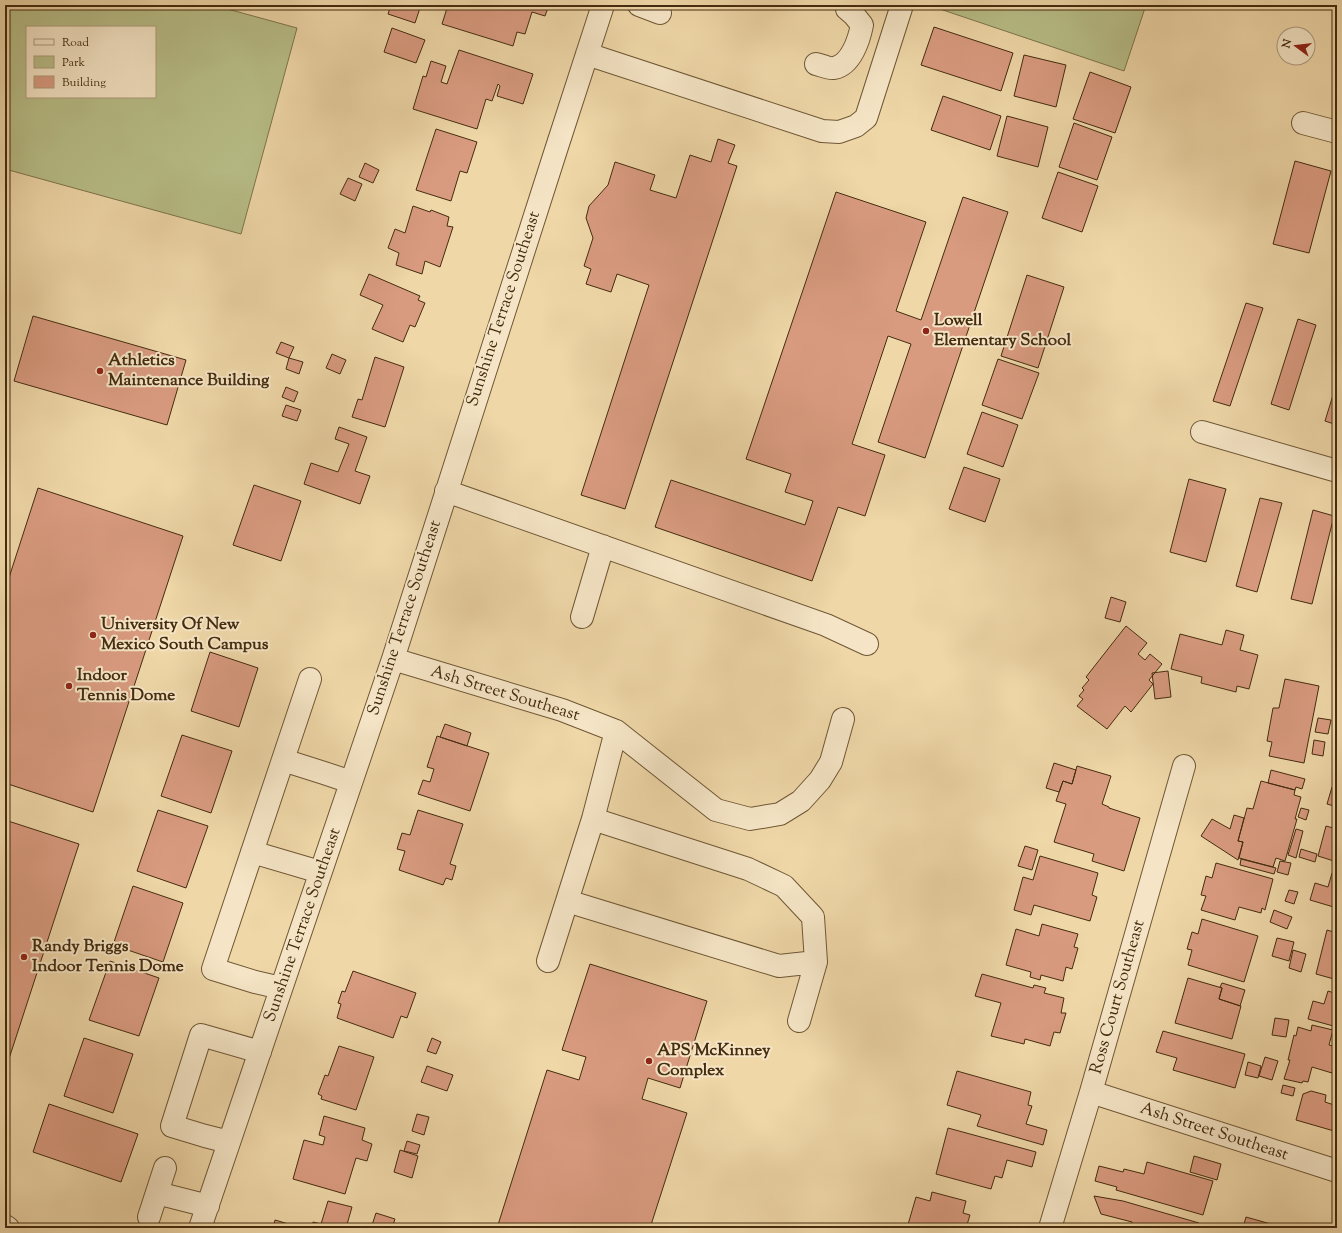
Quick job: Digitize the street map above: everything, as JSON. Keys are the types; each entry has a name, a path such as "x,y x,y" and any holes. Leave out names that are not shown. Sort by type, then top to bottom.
{"street":[{"name":"Sunshine Terrace Southeast","path":"200,1228 393,659 603,5"},
{"path":"639,5 660,13"},
{"path":"587,54 822,131 839,132 856,126 866,118 902,5"},
{"path":"816,64 833,69 845,64 858,42 862,25 847,9"},
{"path":"1304,123 1337,132"},
{"path":"1202,432 1337,471"},
{"path":"446,491 826,625 867,644"},
{"path":"582,617 603,546"},
{"name":"Ash Street Southeast","path":"393,659 562,710 616,731 716,810 750,819 780,814 801,801 820,780 830,762 843,719"},
{"path":"282,988 255,982 213,969 310,678"},
{"path":"548,961 593,819 616,731"},
{"path":"283,760 351,782"},
{"name":"Ross Court Southeast","path":"1050,1228 1091,1092 1184,766"},
{"path":"593,819 748,869 784,886 813,917 816,962 799,1021"},
{"path":"252,852 320,872"},
{"path":"567,901 779,966 816,962"},
{"path":"229,1142 172,1126 200,1035 260,1052"},
{"name":"Ash Street Southeast","path":"1091,1092 1337,1171"},
{"path":"149,1217 165,1168"},
{"path":"157,1193 208,1206"}],"green space":[{"path":"5,5 213,5 297,28 241,234 5,169"},
{"path":"928,5 1146,5 1124,71"}],"building":[{"path":"391,5 421,5 415,23 388,14"},
{"path":"448,5 549,5 545,16 532,12 525,34 517,32 513,46 442,24"},
{"path":"934,27 1013,53 1001,91 921,65"},
{"path":"392,28 425,40 416,63 384,52"},
{"path":"459,50 533,74 523,104 497,96 500,86 498,84 492,101 486,99 477,129 413,109 423,76 426,77 431,61 446,66 441,82 447,84"},
{"path":"1024,55 1066,65 1056,107 1014,96"},
{"path":"1090,72 1131,87 1115,133 1073,119"},
{"path":"943,96 1001,116 990,150 931,130"},
{"path":"1007,116 1048,127 1038,167 997,156"},
{"path":"1074,123 1112,137 1097,180 1059,167"},
{"path":"436,129 477,142 467,173 460,171 451,201 416,190"},
{"path":"718,139 735,145 728,163 737,166 625,509 581,495 649,285 617,274 611,292 586,284 591,269 584,266 593,238 586,218 589,206 608,185 615,162 655,175 650,190 676,198 690,155 711,162"},
{"path":"1295,161 1331,171 1309,253 1273,244"},
{"path":"365,163 379,170 373,183 359,177"},
{"path":"1058,172 1098,186 1082,232 1042,218"},
{"path":"348,178 362,184 355,201 340,194"},
{"path":"836,192 926,222 896,311 921,320 963,197 1008,212 925,458 878,442 911,344 888,336 852,444 885,455 865,516 838,507 812,581 655,527 671,480 805,525 813,501 785,492 791,474 746,459"},
{"path":"413,206 430,212 431,210 449,217 447,226 453,227 440,267 425,261 422,274 396,265 399,253 388,248 395,229 405,233"},
{"path":"369,274 420,296 418,300 425,303 415,327 410,325 403,342 372,329 383,305 360,295"},
{"path":"1027,275 1064,287 1038,368 1001,356"},
{"path":"1246,303 1263,308 1230,406 1213,401"},
{"name":"Athletics Maintenance Building","path":"33,316 186,360 167,425 14,381"},
{"path":"1298,319 1316,325 1289,410 1271,404"},
{"path":"281,342 294,347 289,358 276,353"},
{"path":"332,354 346,360 340,374 326,368"},
{"path":"375,357 404,367 385,427 352,417 358,399 362,400"},
{"path":"289,358 303,362 299,374 286,369"},
{"path":"998,359 1039,373 1022,419 982,405"},
{"path":"1337,382 1337,425 1325,421"},
{"path":"286,387 298,392 294,402 282,397"},
{"path":"286,405 301,410 297,421 282,416"},
{"path":"982,412 1018,425 1003,467 967,454"},
{"path":"339,427 367,437 355,471 370,476 360,504 304,484 311,463 338,472 349,444 335,439"},
{"path":"964,467 1000,479 985,522 949,509"},
{"path":"1189,479 1226,489 1206,562 1170,552"},
{"path":"254,485 301,501 281,561 233,545"},
{"name":"Indoor Tennis Dome","path":"38,488 183,536 93,812 5,783 5,590"},
{"path":"1260,498 1282,503 1257,592 1236,586"},
{"path":"1313,510 1334,516 1312,604 1291,599"},
{"path":"1111,597 1126,602 1120,622 1105,618"},
{"path":"1126,626 1147,643 1138,654 1145,660 1150,654 1162,664 1149,680 1153,684 1131,712 1125,706 1107,729 1077,706 1083,699 1079,696 1084,690 1082,688 1089,680 1086,677"},
{"path":"1226,630 1244,635 1240,650 1258,655 1249,689 1237,686 1236,692 1201,683 1202,677 1171,669 1180,634 1222,645"},
{"path":"210,652 258,668 239,727 191,711"},
{"path":"1168,671 1171,697 1155,699 1152,673"},
{"path":"1285,679 1319,686 1304,763 1269,756 1272,742 1267,741 1273,708 1279,708"},
{"path":"1318,718 1331,720 1328,734 1315,732"},
{"path":"445,724 471,733 467,746 440,737"},
{"path":"182,735 232,751 211,813 161,796"},
{"path":"437,736 489,753 470,811 418,794 423,780 430,782 434,769 427,767"},
{"path":"1314,740 1325,742 1323,756 1312,754"},
{"path":"1054,763 1076,770 1072,784 1063,781 1059,792 1046,788"},
{"path":"1077,766 1111,776 1102,804 1109,808 1140,818 1124,871 1092,861 1094,854 1054,842 1066,804 1056,801 1063,781 1072,784"},
{"path":"1271,770 1305,779 1302,789 1296,787 1295,790 1268,783"},
{"path":"1261,781 1295,790 1294,795 1301,797 1295,819 1297,819 1285,861 1276,858 1273,867 1239,858 1243,842 1238,841 1247,808 1253,809"},
{"path":"1332,787 1337,788 1337,807 1327,804"},
{"path":"1301,808 1309,810 1306,820 1298,817"},
{"path":"158,810 208,826 186,888 137,871"},
{"path":"418,810 463,824 450,864 456,866 452,880 446,878 443,885 399,870 405,851 397,849 402,833 410,835"},
{"path":"1234,815 1244,818 1238,841 1243,842 1238,860 1201,836 1212,819 1230,829"},
{"name":"Randy Briggs Indoor Tennis Dome","path":"5,820 79,844 5,1071"},
{"path":"1326,826 1337,829 1337,862 1318,856"},
{"path":"1296,829 1303,831 1296,858 1288,855"},
{"path":"1025,846 1038,850 1032,870 1018,866"},
{"path":"1301,849 1317,854 1315,862 1299,857"},
{"path":"1040,856 1098,873 1092,895 1097,897 1090,921 1034,905 1031,915 1014,910 1023,877 1033,880"},
{"path":"1241,859 1276,868 1274,874 1240,865"},
{"path":"1280,861 1291,863 1288,875 1277,872"},
{"path":"1216,863 1273,879 1265,910 1262,908 1261,913 1239,907 1235,920 1201,910 1206,896 1201,895 1206,876 1212,878"},
{"path":"1332,873 1337,874 1337,908 1310,900 1315,883 1328,887"},
{"path":"133,886 183,903 163,962 113,945"},
{"path":"1289,890 1298,892 1294,904 1285,901"},
{"path":"1274,910 1292,917 1287,929 1270,922"},
{"path":"1202,919 1258,936 1244,982 1188,965 1192,950 1187,949 1192,932 1198,934"},
{"path":"1042,924 1078,934 1074,947 1078,948 1072,969 1066,967 1063,981 1041,975 1040,980 1030,977 1031,972 1006,965 1016,929 1039,936"},
{"path":"1327,930 1337,933 1337,977 1335,976 1334,979 1316,974"},
{"path":"1277,938 1294,942 1289,961 1272,956"},
{"path":"1293,950 1306,954 1301,972 1289,968"},
{"path":"110,961 159,978 139,1036 89,1020"},
{"name":"APS McKinney Complex","path":"590,964 707,1001 680,1088 648,1078 642,1099 687,1113 650,1228 497,1228 547,1070 579,1080 586,1057 562,1050"},
{"path":"353,971 416,993 407,1018 401,1016 393,1038 337,1018 341,1004 338,1003 342,991 345,992"},
{"path":"982,974 1033,988 1034,985 1046,988 1044,993 1064,998 1061,1013 1066,1013 1060,1033 1054,1032 1050,1046 1025,1039 1024,1044 991,1036 1001,1003 975,996"},
{"path":"1188,978 1222,988 1219,999 1241,1006 1232,1039 1175,1023"},
{"path":"1222,983 1245,990 1240,1006 1219,999 1222,988 1220,987"},
{"path":"1328,991 1337,994 1337,1027 1308,1019 1313,1001 1324,1004"},
{"path":"1275,1018 1289,1020 1286,1037 1272,1035"},
{"path":"1312,1025 1333,1030 1329,1045 1337,1047 1337,1053 1332,1073 1312,1067 1308,1082 1303,1081 1302,1083 1284,1079 1290,1060 1288,1060 1294,1035 1296,1036 1298,1027 1311,1031"},
{"path":"1163,1031 1245,1054 1235,1088 1173,1070 1177,1058 1156,1052"},
{"path":"84,1038 133,1054 113,1113 64,1096"},
{"path":"432,1038 441,1042 436,1054 427,1051"},
{"path":"339,1046 374,1057 356,1110 321,1099 322,1096 318,1094 325,1075 328,1076"},
{"path":"1265,1057 1278,1061 1272,1080 1259,1076"},
{"path":"1248,1062 1261,1066 1258,1078 1245,1075"},
{"path":"427,1066 453,1075 447,1091 421,1082"},
{"path":"957,1071 1031,1092 1028,1105 1032,1106 1026,1124 1047,1130 1043,1145 977,1126 981,1115 947,1105"},
{"path":"1283,1085 1295,1088 1293,1096 1281,1093"},
{"path":"1311,1091 1326,1095 1325,1102 1337,1106 1337,1119 1334,1131 1296,1120 1303,1094"},
{"path":"49,1104 138,1134 121,1182 33,1152"},
{"path":"417,1114 429,1117 424,1135 412,1131"},
{"path":"324,1116 365,1128 362,1140 372,1144 367,1161 356,1158 345,1194 293,1179 304,1140 323,1145 325,1137 319,1135"},
{"path":"948,1128 1036,1152 1032,1167 1007,1160 1002,1178 995,1176 991,1189 936,1174"},
{"path":"407,1141 420,1145 417,1154 404,1151"},
{"path":"400,1150 418,1156 412,1178 394,1172"},
{"path":"1194,1156 1221,1164 1217,1180 1190,1172"},
{"path":"1147,1162 1213,1181 1203,1215 1116,1190 1117,1187 1095,1181 1099,1166 1123,1172 1124,1169 1144,1174"},
{"path":"932,1192 966,1201 963,1213 970,1215 966,1228 907,1228 916,1197 930,1201"},
{"path":"1094,1196 1123,1201 1199,1223 1197,1228 1130,1228 1132,1222 1101,1214"},
{"path":"328,1201 352,1207 346,1228 311,1228 313,1222 321,1224"},
{"path":"376,1213 395,1219 392,1228 371,1228"},
{"path":"1246,1217 1285,1228 1243,1228"},
{"path":"275,1220 302,1228 273,1228"}],"place":[{"name":"Lowell Elementary School","path":"926,331"},
{"name":"Athletics Maintenance Building","path":"100,371"},
{"name":"University Of New Mexico South Campus","path":"93,635"},
{"name":"Indoor Tennis Dome","path":"69,686"},
{"name":"Randy Briggs Indoor Tennis Dome","path":"24,957"},
{"name":"APS McKinney Complex","path":"649,1061"}]}
